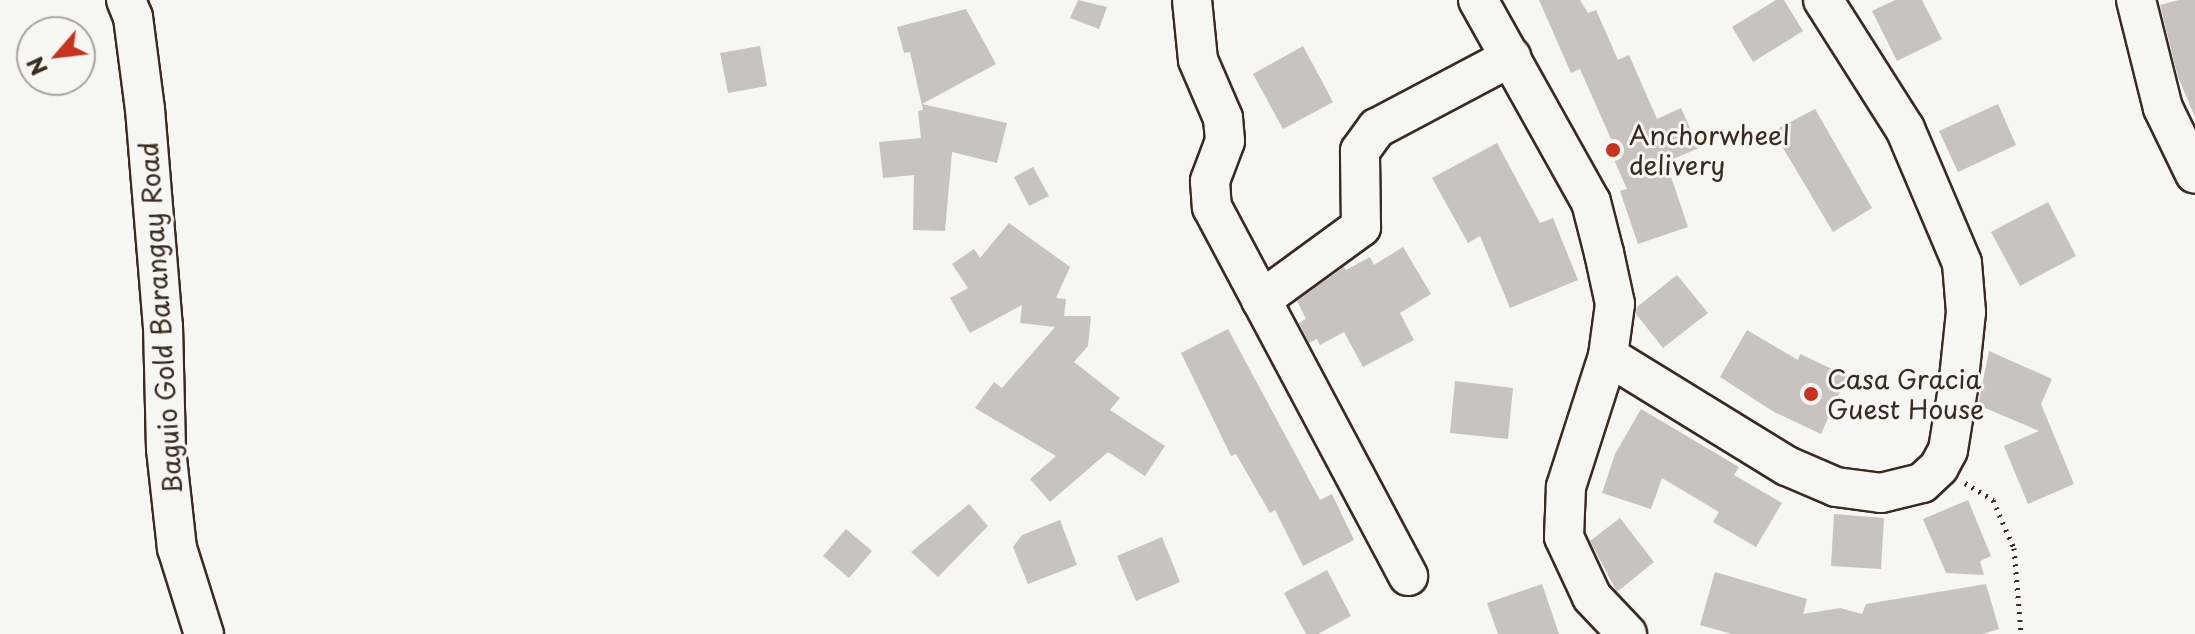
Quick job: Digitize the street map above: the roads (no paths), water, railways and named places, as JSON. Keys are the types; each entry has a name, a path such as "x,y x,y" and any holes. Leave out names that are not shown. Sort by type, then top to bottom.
{"street":[{"name":"Baguio Gold Barangay Road","path":"126,0 145,109 163,326 166,449 177,548 204,634"},
{"path":"1192,0 1195,48 1223,118 1225,141 1208,195 1220,227 1408,576"},
{"path":"1478,0 1591,202 1615,304 1608,356 1566,487 1564,537 1592,597 1627,634"},
{"path":"1608,356 1787,466 1836,487 1881,493 1922,483 1939,467 1948,450 1958,388 1966,312 1962,263 1905,129 1823,0"},
{"path":"2136,0 2163,108 2195,174"},
{"path":"1261,300 1361,227 1360,151 1377,128 1511,57"}],"place":[{"name":"Anchorwheel delivery","path":"1613,150"},
{"name":"Casa Gracia Guest House","path":"1811,394"}]}
